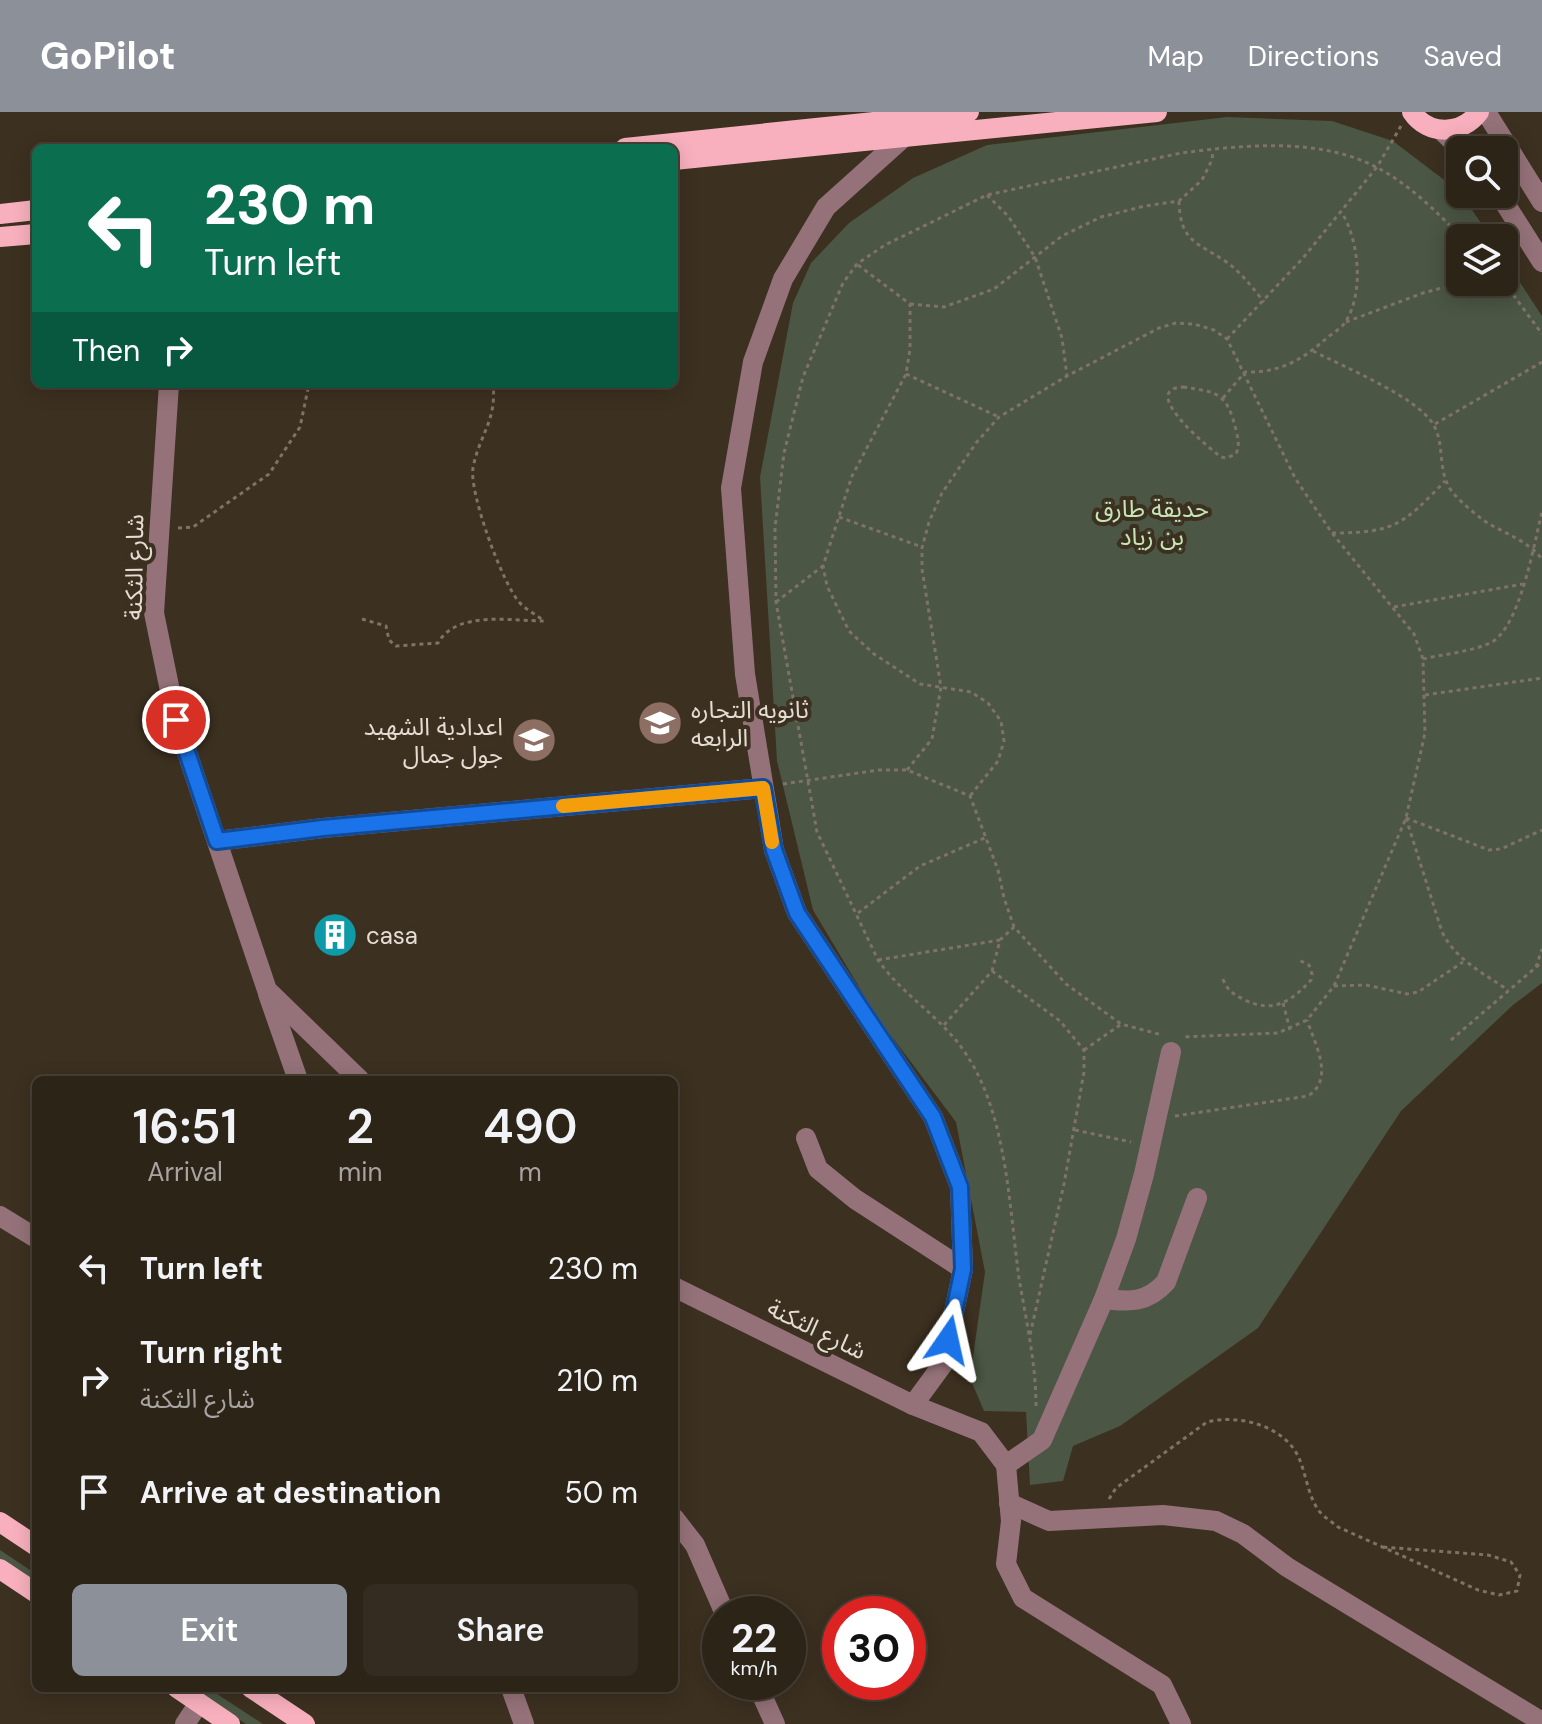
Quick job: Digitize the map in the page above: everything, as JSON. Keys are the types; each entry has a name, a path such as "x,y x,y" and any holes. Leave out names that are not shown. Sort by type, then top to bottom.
{"main road":[{"path":"663,144 969,112"},
{"path":"678,160 1157,112"},
{"path":"1406,119 1441,130 1466,125 1479,112"},
{"path":"0,214 32,210"},
{"path":"0,237 32,234"},
{"path":"0,1522 32,1543"},
{"path":"0,1569 32,1590"},
{"path":"183,1692 230,1724"},
{"path":"257,1692 305,1724"}],"street":[{"path":"1486,112 1542,202"},
{"path":"1441,130 1447,136"},
{"path":"905,136 826,207 783,279 753,362 731,488 745,674 774,850 797,913 933,1117 960,1187 963,1269 943,1364 913,1405"},
{"path":"1508,208 1542,262"},
{"name":"شارع الثكنة","path":"169,388 154,613 176,720 267,990 356,1076"},
{"path":"217,841 323,828 763,788"},
{"path":"267,990 297,1076"},
{"path":"1171,1052 1126,1239 1104,1299 1042,1440 1006,1465 1011,1521 1006,1564 1023,1598 1162,1685 1181,1724"},
{"path":"806,1138 818,1169 855,1199 963,1269"},
{"path":"1104,1299 1131,1302 1158,1290 1166,1282 1197,1198"},
{"path":"0,1216 32,1236"},
{"name":"شارع الثكنة","path":"678,1289 913,1405 981,1432 1006,1465"},
{"path":"1009,1503 1049,1521 1163,1515 1216,1521 1243,1534 1287,1567 1542,1722"},
{"path":"678,1523 695,1545 717,1596"},
{"path":"512,1692 524,1724"},
{"path":"764,1700 775,1724"},
{"path":"185,1724 199,1703"}],"path":[{"path":"1227,339 1264,302 1377,167 1406,119"},
{"path":"857,264 910,304 944,307 994,289 1062,236 1101,217 1179,201 1202,180 1214,149"},
{"path":"1035,1412 1029,1339 1010,1200 994,1121 983,1086 966,1054 944,1025 890,977 878,960 817,832 776,602 775,528 784,453 803,377 836,297 857,264 885,245 987,195 1181,153 1214,149 1324,149 1377,167 1403,184 1447,224"},
{"path":"987,195 1008,216 1035,257 1062,338 1067,376"},
{"path":"1179,201 1180,220 1189,238 1247,280 1264,302"},
{"path":"1341,211 1356,248 1358,270 1355,295 1346,322"},
{"path":"1223,398 1245,372 1274,371 1290,365 1313,351 1346,322 1446,287"},
{"path":"1514,296 1542,334"},
{"path":"910,304 910,349 906,374 852,476 823,566 827,586 849,631 874,654 920,684 971,692 988,703 1001,721 1004,741 998,761 970,796"},
{"path":"763,788 807,779 879,770 907,770 970,796 987,837 1014,927 1066,984 1121,1024 1172,1037 1278,1033 1307,1020 1334,986 1406,818 1425,733 1423,659 1414,634 1332,533 1295,478 1227,339 1214,330 1194,324 1176,323 1159,328 1067,376 999,417 976,443 942,493 922,548 922,569 941,687 932,739 907,770"},
{"path":"1313,351 1408,402 1434,425 1445,481 1451,491 1484,521 1533,548 1542,559"},
{"path":"1434,425 1542,362"},
{"path":"906,374 999,417"},
{"path":"1183,387 1212,391 1223,398 1229,407 1239,445 1236,454 1226,458 1216,454 1173,413 1168,399 1170,392 1183,387"},
{"path":"160,529 193,527 269,474 300,427 308,388"},
{"path":"362,619 386,626 389,640 396,646 438,643 442,635 464,623 544,621 519,603 504,574 476,501 473,469 495,405 493,388"},
{"path":"1332,533 1365,533 1389,528 1412,515 1445,481"},
{"path":"1423,659 1493,642 1507,628 1523,584 1542,512"},
{"path":"839,517 922,548"},
{"path":"776,602 823,566"},
{"path":"1394,607 1523,584"},
{"path":"1425,695 1542,678"},
{"path":"1406,818 1489,850 1501,849 1542,830"},
{"path":"1406,818 1449,947 1464,961 1508,990"},
{"path":"858,913 920,866 987,837"},
{"path":"944,1025 992,971 1000,940 1014,927"},
{"path":"878,960 1000,940"},
{"path":"1536,967 1542,949"},
{"path":"1223,979 1229,991 1257,1006 1270,1007 1283,1002 1311,980 1309,965 1299,960"},
{"path":"1334,986 1366,985 1407,994 1418,992 1464,961"},
{"path":"1451,1040 1542,962"},
{"path":"992,971 1060,1021 1084,1050 1084,1072 1074,1130 1029,1339"},
{"path":"1283,1002 1290,1030"},
{"path":"1156,1119 1313,1093 1320,1084 1323,1069 1307,1020"},
{"path":"1084,1050 1121,1024"},
{"path":"1074,1130 1150,1146"},
{"path":"1096,1519 1116,1488 1207,1422 1224,1418 1255,1423 1283,1438 1298,1456 1319,1510 1338,1527 1382,1547 1478,1590 1499,1595 1517,1591 1520,1575 1511,1562 1488,1555 1382,1547"}],"green space":[{"name":"حديقة طارق بن زياد","path":"1227,117 1332,121 1393,141 1446,181 1446,208 1471,208 1482,224 1446,224 1446,296 1518,296 1518,279 1542,316 1542,983 1513,1005 1401,1111 1258,1328 1120,1426 1073,1446 1063,1481 1030,1485 1026,1412 984,1411 970,1378 985,1272 956,1122 877,1017 813,910 777,761 760,477 793,303 811,263 849,223 913,178 987,145"},
{"path":"0,1550 32,1571 32,1581 0,1560"},
{"path":"197,1692 214,1692 263,1724 246,1724"}],"slow traffic":[{"path":"563,806 763,788 772,842"}],"place":[{"name":"ثانويه التجاره الرابعه","path":"660,723"},
{"name":"اعدادية الشهيد جول جمال","path":"534,740"},
{"name":"casa","path":"335,935"}],"route":[{"path":"176,720 217,841 323,828 763,788 774,850 797,913 933,1117 960,1187 963,1269 948,1340"}]}
